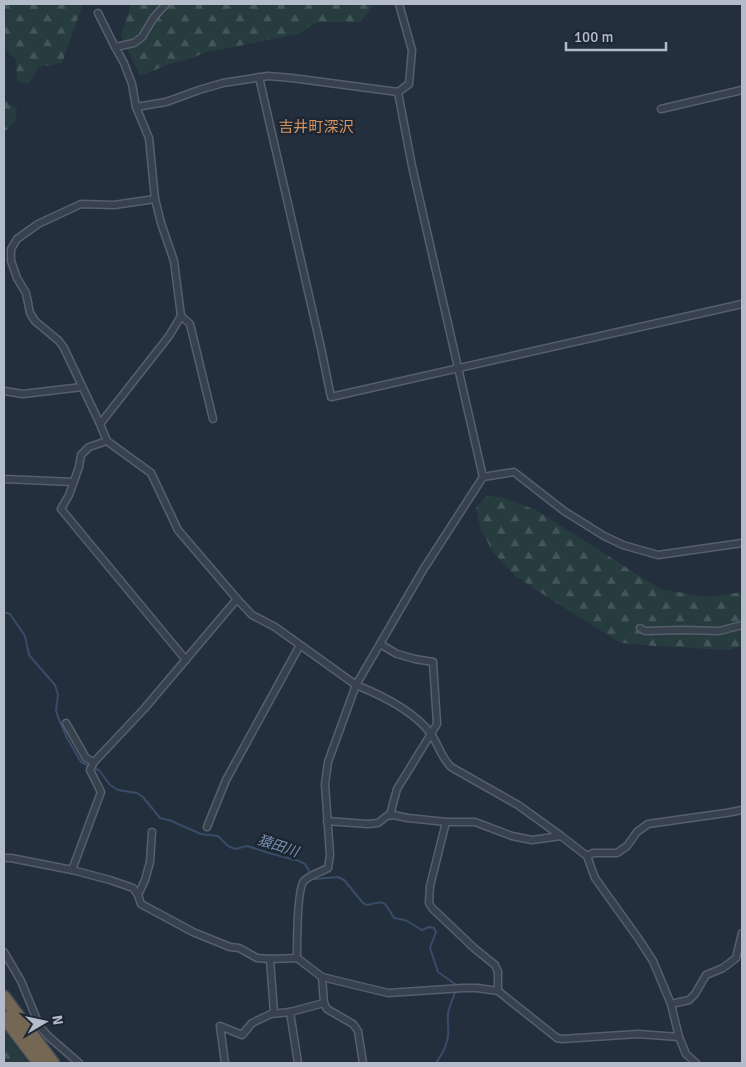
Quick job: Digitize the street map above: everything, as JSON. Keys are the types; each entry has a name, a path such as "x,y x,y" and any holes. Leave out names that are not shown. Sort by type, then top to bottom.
{"highway":[{"path":"4,997 53,1063"},
{"path":"4,1017 39,1063"}],"street":[{"path":"115,47 134,43 142,37 154,17 166,4"},
{"path":"136,107 166,102 223,83 268,76 398,92 409,84 412,50 399,4"},
{"path":"98,13 127,70 132,84 136,107 148,138 155,200 174,261 181,316 169,336 100,424"},
{"path":"259,77 331,398 742,304"},
{"path":"661,109 742,90"},
{"path":"297,958 301,886 306,879 328,868 330,856 325,784 328,762 356,685 423,570 483,477 412,166 398,92"},
{"path":"155,200 114,205 81,204 38,224 17,239 11,250 11,261 17,278 26,293 30,313 35,321 59,341 64,348 88,396 107,441 151,473 178,530 252,615 275,628 356,685 412,715 431,734 444,760 451,767 518,805 587,856 595,878 653,961 671,1004 679,1037 686,1054 696,1063"},
{"path":"181,316 190,324 214,418"},
{"path":"4,391 23,394 82,387"},
{"path":"107,441 89,447 81,455 74,482 61,509 186,660"},
{"path":"483,477 514,472 564,511 604,536 623,545 658,555 742,543"},
{"path":"4,479 74,482"},
{"path":"72,870 101,792 90,770 94,762 144,709 237,599"},
{"path":"640,628 645,631 684,630 720,632 742,626"},
{"path":"380,644 398,654 433,662 437,724 397,789 390,815"},
{"path":"208,827 226,780 300,645"},
{"path":"66,723 86,758 94,762"},
{"path":"587,856 593,852 617,853 627,846 637,832 648,824 742,810"},
{"path":"327,821 367,824 378,822 390,815 446,822 475,822 512,836 532,840 561,836"},
{"path":"446,822 430,886 429,903 467,942 495,965 498,972 498,990"},
{"path":"138,895 150,862 152,832"},
{"path":"4,858 72,870 132,888 138,895 141,904 193,932 230,947 239,948 257,958 297,958 322,977 388,993 462,988 498,990 557,1038 562,1039 638,1034 679,1037"},
{"path":"671,1004 689,1000 695,994 706,975 739,959 742,934"},
{"path":"4,952 21,981 40,1027 79,1063"},
{"path":"270,959 274,1013"},
{"path":"322,977 324,1003 327,1009 354,1024 358,1031 364,1063"},
{"path":"225,1063 220,1026 242,1035 252,1023 274,1013 290,1012 324,1003"},
{"path":"290,1012 298,1063"}],"green space":[{"path":"4,4 83,4 62,63 39,67 28,84 17,81 16,59 4,49"},
{"path":"131,4 374,4 361,22 318,22 298,34 203,53 140,76 121,35"},
{"path":"4,99 17,109 15,122 4,132"},
{"path":"486,496 501,497 536,510 660,589 708,597 742,592 742,646 728,650 621,643 514,575 493,552 481,530 476,508"},
{"path":"4,1031 28,1063 4,1063"}],"waterway":[{"path":"4,612 10,614 25,636 29,655 55,685 58,695 56,710 58,717 67,738 81,762 89,766"},
{"name":"猿田川","path":"93,768 99,770 110,785 118,790 137,793 143,797 160,818 201,834 218,836 228,846 235,849 247,846 299,861 305,864 311,874"},
{"name":"猿田川","path":"314,878 338,877 344,880 363,903 367,905 384,903 394,918 405,920 422,930 429,927 434,928 436,932 430,948 438,972 458,986"},
{"name":"猿田川","path":"436,1063 447,1041 448,1013 456,990"}],"district":[{"name":"吉井町深沢","path":"316,127"}]}
